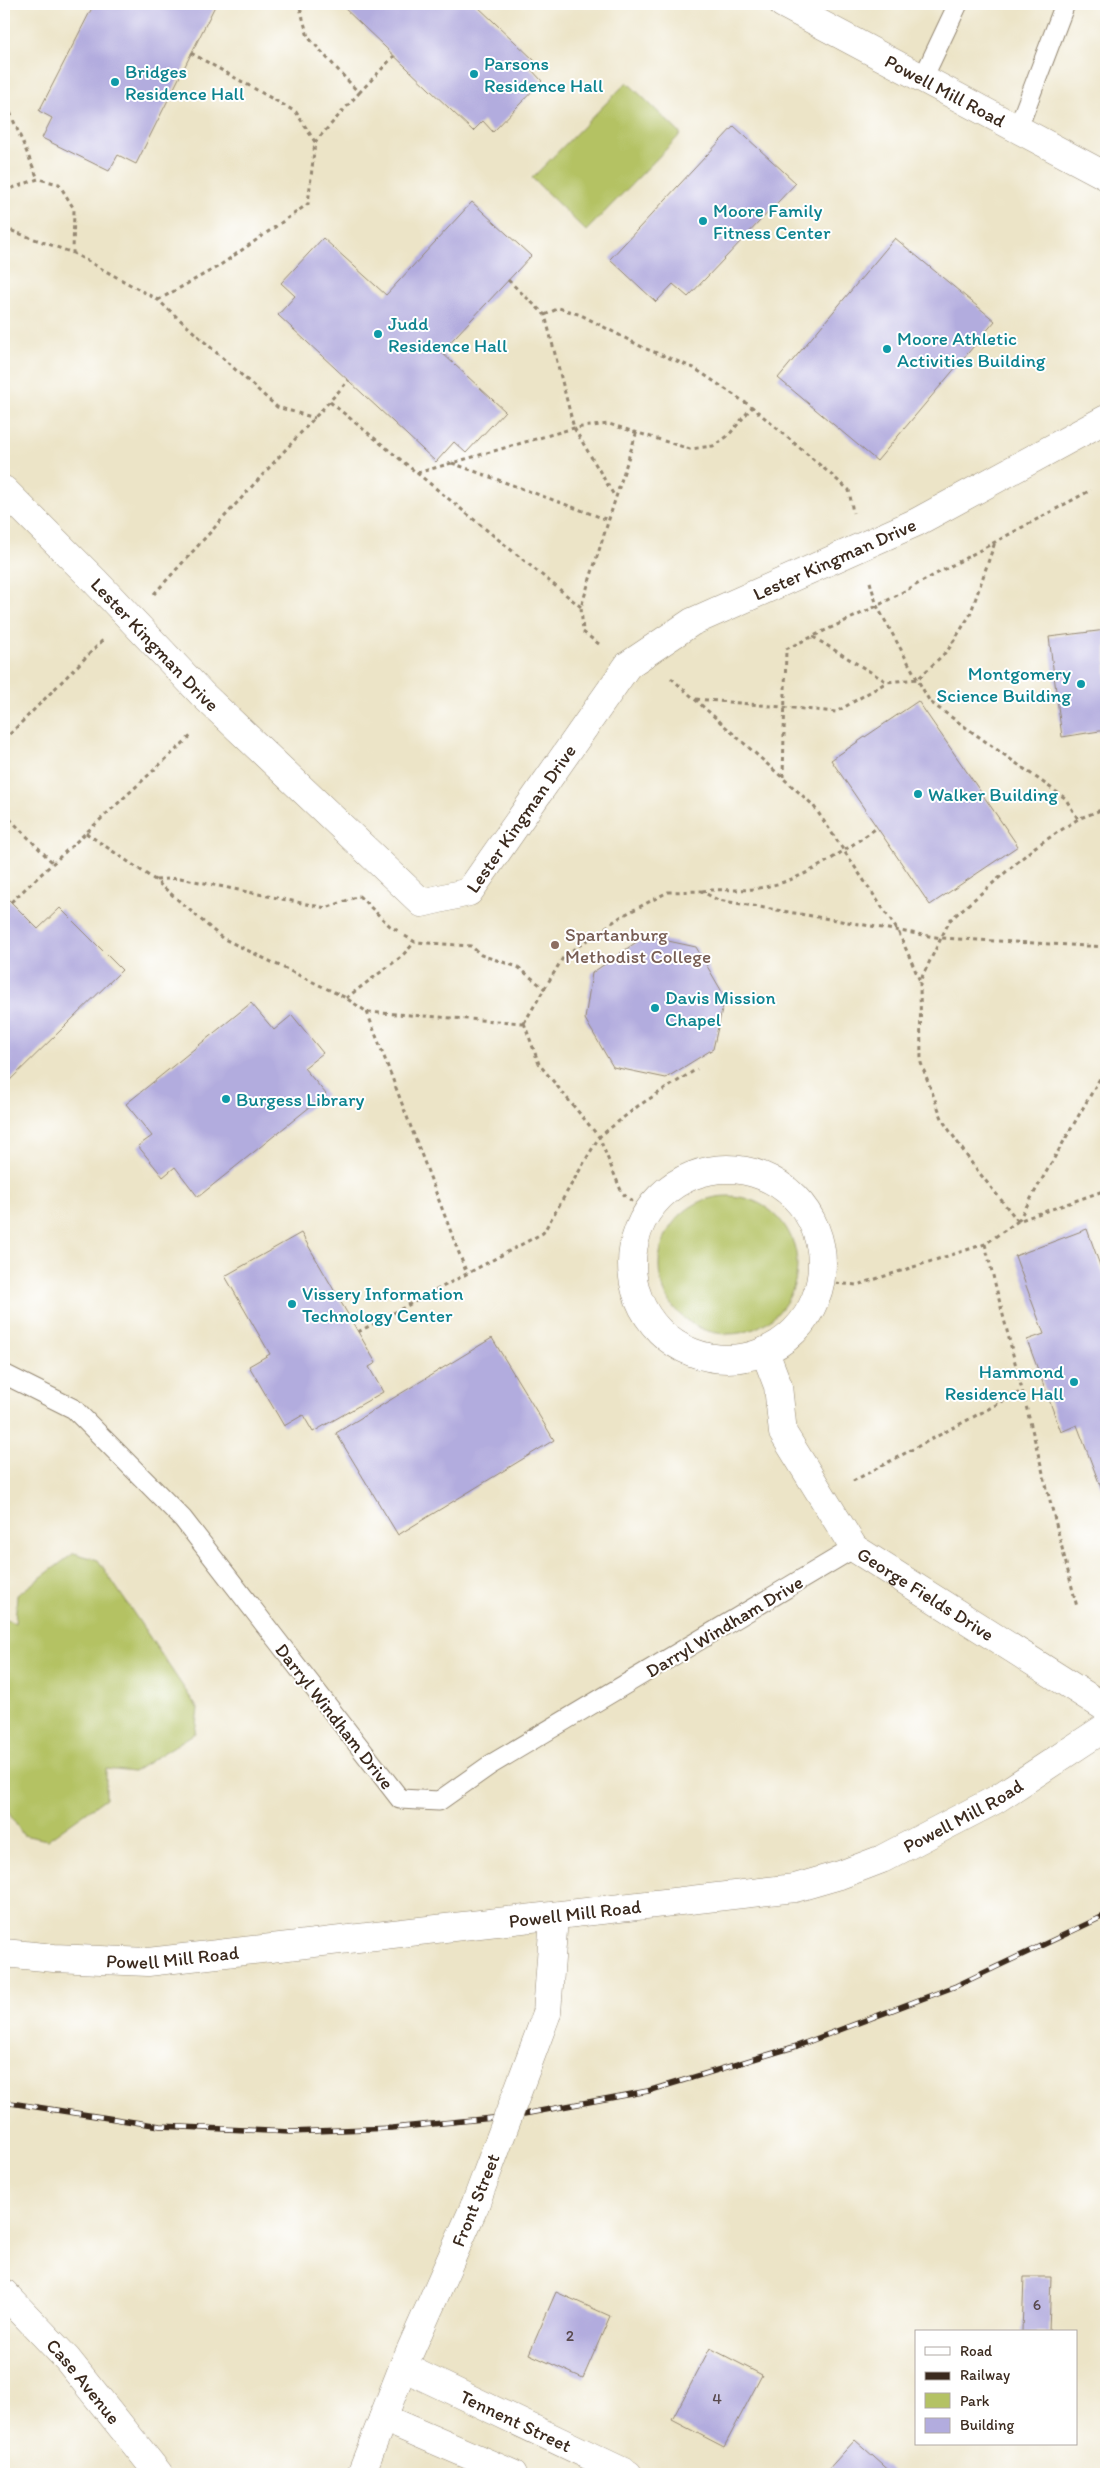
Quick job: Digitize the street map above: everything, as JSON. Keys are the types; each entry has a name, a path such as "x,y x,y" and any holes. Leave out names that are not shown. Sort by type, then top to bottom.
{"street":[{"name":"Powell Mill Road","path":"784,4 1106,176"},
{"name":"Lester Kingman Drive","path":"4,490 219,710 422,903 470,892 628,665 692,622 917,522 1106,419"},
{"path":"726,1167 763,1174 794,1194 816,1225 824,1262 820,1282 817,1299 796,1331 765,1352 728,1360 691,1353 659,1332 638,1302 630,1265 637,1228 658,1196 689,1175 726,1167"},
{"name":"George Fields Drive","path":"765,1352 778,1386 782,1433 854,1548 1106,1708"},
{"name":"Powell Mill Road","path":"4,1953 54,1958 148,1962 796,1888 840,1875 882,1859 995,1800 1106,1726"},
{"name":"Front Street","path":"360,2474 403,2367 475,2205 547,2014 554,1917"},
{"name":"Case Avenue","path":"4,2293 67,2359 159,2474"},
{"name":"Tennent Street","path":"403,2367 628,2474"},
{"path":"383,2418 513,2474"}],"lane":[{"path":"923,78 958,4"},
{"path":"1018,128 1065,4"},
{"name":"Darryl Windham Drive","path":"4,1374 74,1409 183,1519 400,1799 439,1801 490,1765 854,1548"}],"path":[{"path":"299,4 308,37 359,93"},
{"path":"191,53 296,112 315,142"},
{"path":"158,300 219,266 308,204 315,142 394,56"},
{"path":"4,98 38,179"},
{"path":"4,191 38,179 59,184 74,210 73,253"},
{"path":"4,228 73,253 158,300 276,407 315,418"},
{"path":"508,280 545,315 574,428 616,497"},
{"path":"4,740 127,615 152,596 349,380"},
{"path":"330,402 581,607"},
{"path":"417,473 574,428 608,424 637,431 690,449 713,446 728,436 752,407"},
{"path":"637,431 581,607 583,632 628,665 668,675 813,805 898,931 920,981 921,1063 943,1121 973,1165 1018,1221"},
{"path":"452,463 608,520"},
{"path":"783,778 786,649 877,606 1091,490"},
{"path":"695,699 836,712 887,682 918,679 948,650 970,615 995,542"},
{"path":"812,637 887,682"},
{"path":"11,902 219,710"},
{"path":"920,981 950,920 1036,847 1078,819 1106,808"},
{"path":"4,813 53,863"},
{"path":"524,1024 564,956 622,916 668,892 701,892 719,888 756,889 788,883 822,865 877,828"},
{"path":"86,833 155,880 222,938 346,998 367,1012 524,1024"},
{"path":"155,880 180,878 326,908 359,896 390,926 415,942 471,946 481,955 518,968 545,988"},
{"path":"701,892 718,900 941,938 1106,947"},
{"path":"346,998 401,957 415,942"},
{"path":"367,1012 467,1274"},
{"path":"524,1024 539,1064 598,1137 622,1193 647,1213"},
{"path":"1018,1221 1106,1068"},
{"path":"358,1332 543,1232 598,1137 638,1106 697,1069"},
{"path":"820,1282 857,1285 985,1244 1018,1221 1106,1190"},
{"path":"985,1244 1077,1607"},
{"path":"823,1497 1022,1391"}],"green space":[{"path":"627,82 681,134 586,231 532,178"},
{"path":"728,1196 754,1201 777,1216 792,1239 797,1265 792,1291 777,1314 754,1329 728,1334 702,1329 679,1314 664,1291 659,1265 664,1239 679,1216 702,1201"},
{"path":"74,1553 98,1560 198,1709 195,1733 133,1772 106,1769 106,1798 47,1840 23,1835 4,1806 4,1619 15,1623 17,1595"}],"building":[{"name":"Bridges Residence Hall","path":"94,4 216,4 136,164 118,155 109,171 42,138 52,118 39,111"},
{"name":"Parsons Residence Hall","path":"340,4 475,4 535,61 529,67 542,81 493,132 483,121 473,131"},
{"name":"Moore Family Fitness Center","path":"734,126 796,183 688,297 673,284 656,302 610,259"},
{"name":"Judd Residence Hall","path":"472,202 531,256 441,352 505,411 466,453 454,442 436,462 278,315 295,296 281,283 323,238 386,295"},
{"name":"Moore Athletic Activities Building","path":"895,238 995,321 877,461 778,378"},
{"name":"Montgomery Science Building","path":"1106,630 1106,730 1062,737 1049,637"},
{"name":"Walker Building","path":"918,701 1018,846 930,905 831,760"},
{"path":"4,895 38,929 60,908 122,970 4,1086"},
{"name":"Davis Mission Chapel","path":"645,936 696,947 725,997 713,1049 666,1078 613,1067 585,1019 592,973"},
{"name":"Burgess Library","path":"251,1003 274,1030 292,1015 323,1053 304,1068 326,1094 198,1197 175,1167 163,1177 138,1146 152,1136 126,1104"},
{"name":"Hammond Residence Hall","path":"1087,1229 1106,1282 1106,1501 1077,1425 1061,1432 1027,1340 1044,1334 1015,1256"},
{"name":"Vissery Information Technology Center","path":"301,1233 376,1363 369,1367 383,1392 313,1432 303,1415 284,1426 249,1366 270,1354 225,1276"},
{"path":"492,1338 554,1440 398,1535 336,1433"},
{"path":"1024,2277 1051,2277 1049,2330 1022,2330"},
{"path":"556,2292 610,2316 583,2378 529,2354"},
{"path":"710,2348 762,2375 724,2447 672,2420"},
{"path":"855,2440 893,2474 824,2474"}],"railway":[{"path":"4,2102 160,2126 290,2132 392,2128 513,2116 648,2091 797,2046 956,1986 1106,1915"}],"place":[{"name":"Parsons Residence Hall","path":"474,74"},
{"name":"Bridges Residence Hall","path":"115,82"},
{"name":"Moore Family Fitness Center","path":"703,221"},
{"name":"Judd Residence Hall","path":"378,334"},
{"name":"Moore Athletic Activities Building","path":"887,349"},
{"name":"Montgomery Science Building","path":"1081,684"},
{"name":"Walker Building","path":"918,794"},
{"name":"Spartanburg Methodist College","path":"555,945"},
{"name":"Davis Mission Chapel","path":"655,1008"},
{"name":"Burgess Library","path":"226,1099"},
{"name":"Vissery Information Technology Center","path":"292,1304"},
{"name":"Hammond Residence Hall","path":"1074,1382"}]}
